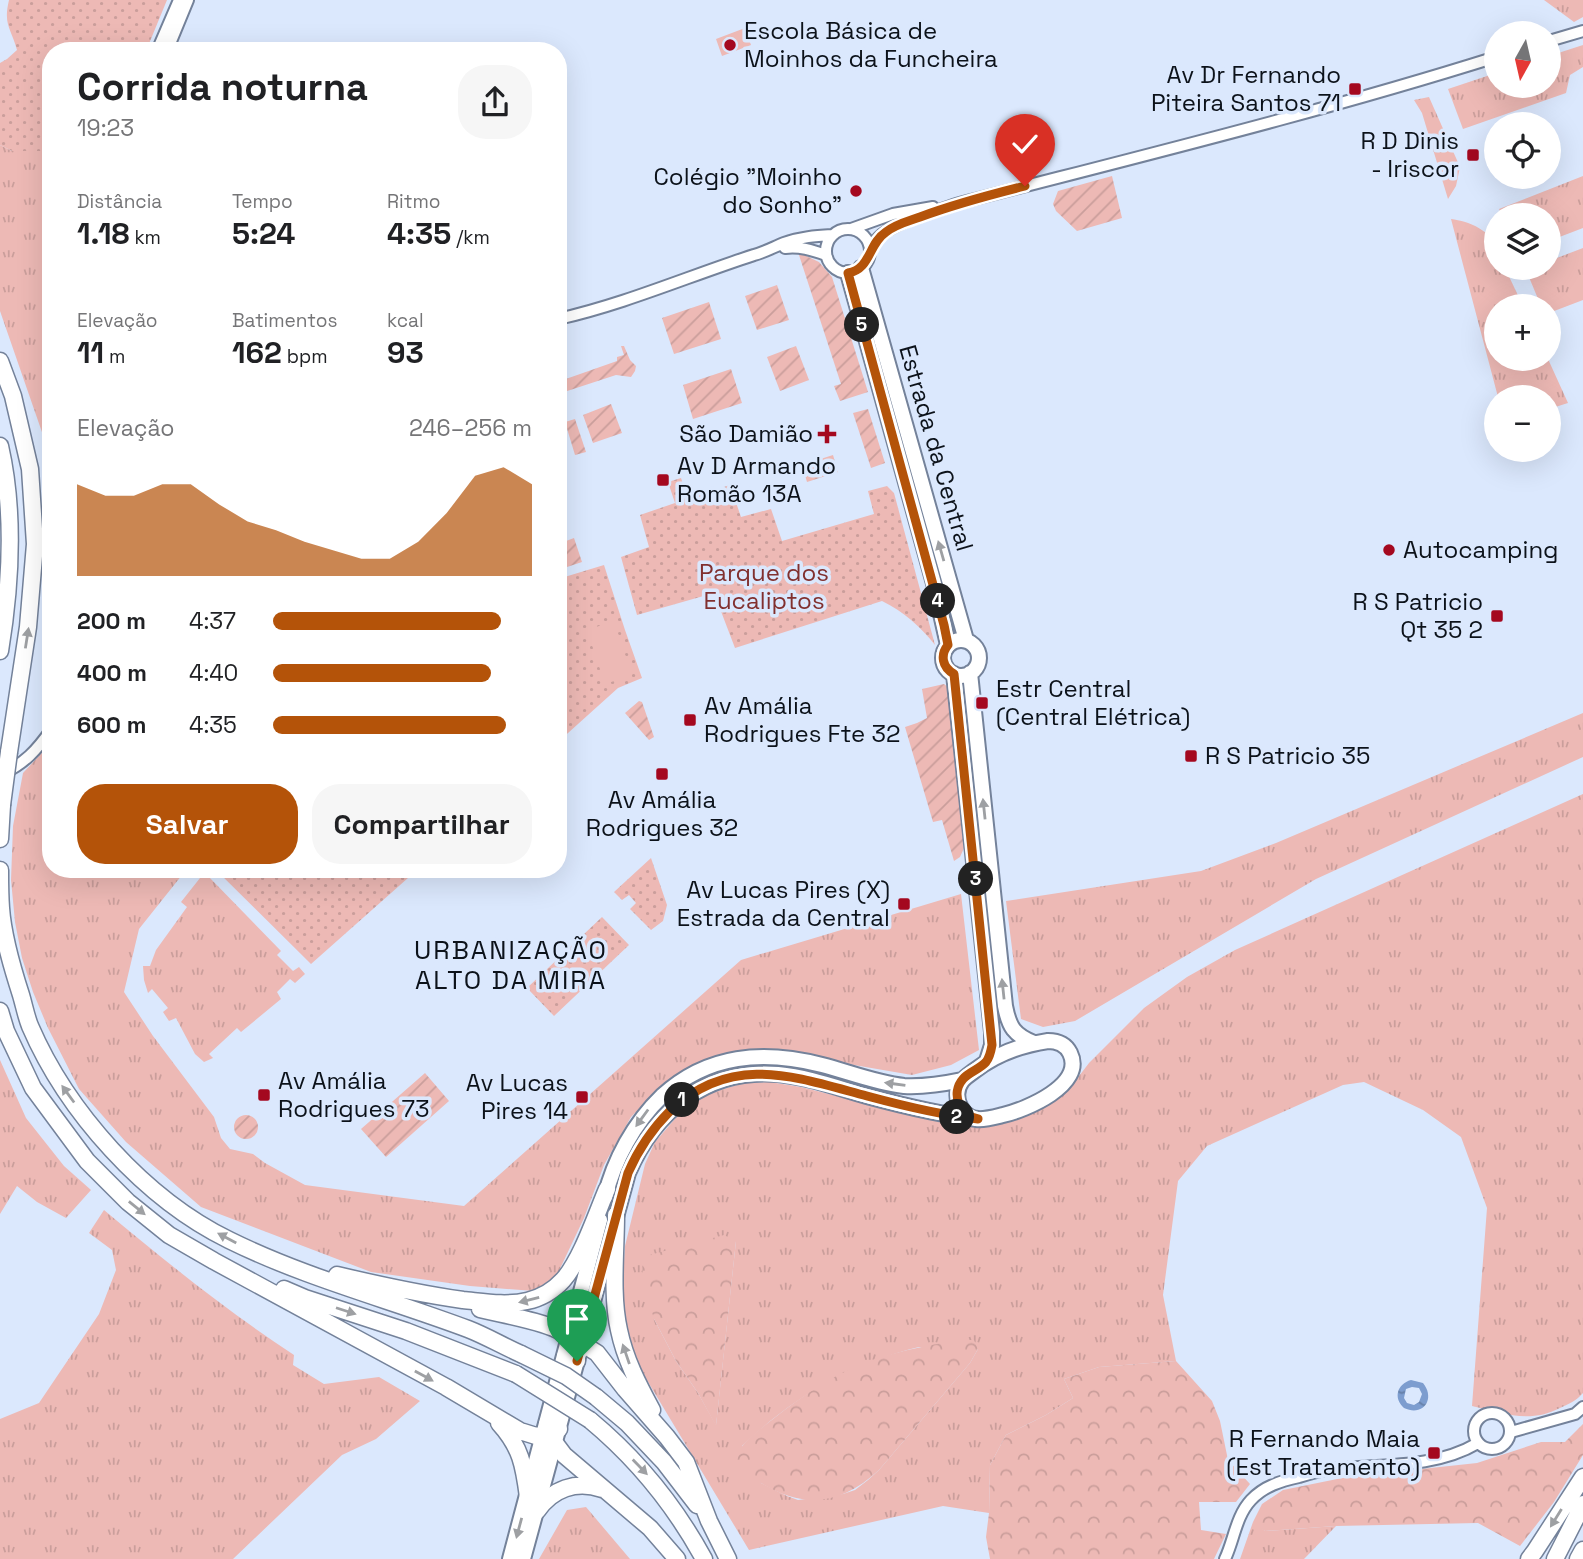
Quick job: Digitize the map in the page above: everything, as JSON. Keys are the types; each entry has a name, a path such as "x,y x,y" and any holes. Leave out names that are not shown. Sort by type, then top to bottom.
{"highway":[{"path":"0,361 13,396 30,469 35,544 28,627 9,752 0,839"},
{"path":"0,446 6,472 10,544 0,651"},
{"path":"0,870 1,908 10,960 30,1025 56,1077 99,1137 161,1197 226,1239 262,1255 338,1285 470,1330 566,1376 627,1423 664,1462 709,1521"},
{"path":"0,1010 6,1031 33,1088 87,1161 128,1202 169,1234 214,1261 525,1433 536,1436 551,1433 564,1455 650,1528 677,1559"},
{"path":"262,1255 377,1285 437,1296 488,1303 530,1301 549,1292 563,1280 577,1259 607,1189"},
{"path":"616,1215 614,1300 618,1328 637,1382 667,1437"},
{"path":"214,1261 305,1298 406,1331 516,1374 590,1420 613,1439 648,1476 687,1528 704,1559"},
{"path":"437,1296 552,1327 563,1334 573,1350 589,1348 597,1353 685,1462 728,1559"},
{"path":"484,1410 505,1429 519,1451 532,1504 542,1503 555,1492 571,1486 589,1486 605,1491"},
{"path":"1529,1559 1583,1477"},
{"path":"1555,1559 1583,1504"},
{"path":"1578,1559 1583,1550"}],"main road":[{"name":"Estrada da Central","path":"854,271 966,640"},
{"name":"Estrada da Central","path":"854,271 948,645"},
{"path":"966,640 972,643 978,653 977,665 965,675 954,674 943,662 945,649 954,641 966,640"},
{"path":"970,673 1007,1018 1023,1039 1034,1043"},
{"path":"954,674 992,1032 992,1045 987,1061"},
{"path":"964,771 980,769"},
{"path":"523,1559 532,1504 573,1350 628,1173 635,1156 650,1134 679,1102 712,1083 754,1073 780,1074 817,1081 945,1116 978,1119 1000,1116 1045,1098 1067,1079 1073,1064 1068,1050 1054,1041 1034,1043 987,1061 962,1080 942,1084 905,1086 879,1082 787,1058 757,1056 735,1058 691,1074 676,1083 650,1107 616,1163 607,1189 573,1350"},
{"path":"962,1080 957,1094 959,1105 967,1115 978,1119"},
{"path":"510,1559 532,1504"}],"street":[{"path":"161,42 179,0"},
{"path":"171,42 188,0"},
{"path":"1561,37 1583,31"},
{"path":"832,235 827,244 826,255 840,272 854,271 867,262 876,240 885,232 956,204 1339,104 1484,61"},
{"path":"567,317 767,251 786,242 832,235 904,212 956,204"},
{"path":"851,229 865,238 870,253"},
{"path":"767,251 794,247 826,255"},
{"path":"0,776 18,767 42,741"},
{"path":"1511,1432 1575,1414 1583,1407"},
{"path":"1491,1413 1503,1416 1511,1432 1501,1447 1489,1449 1478,1443 1474,1432 1480,1417 1491,1413"},
{"path":"1225,1559 1242,1513 1264,1488 1328,1470 1447,1457 1478,1443"}],"green space":[{"path":"9,0 167,0 150,42 42,42 42,151 12,151 0,145 0,63 17,50 7,21"},
{"path":"1544,0 1583,0 1583,17 1574,22"},
{"path":"745,28 751,45 722,56 716,39"},
{"path":"1583,45 1583,67 1570,75 1566,93 1561,95 1561,52"},
{"path":"1484,77 1484,98 1552,98 1512,112 1484,112 1484,122 1463,129 1448,89"},
{"path":"1429,97 1460,167 1456,186 1448,199 1422,113 1414,100"},
{"path":"0,145 12,151 42,151 42,432 0,311"},
{"path":"1112,176 1122,218 1077,231 1056,211 1053,204 1058,191"},
{"path":"1583,176 1583,228 1561,236 1561,203 1514,203 1550,189 1561,189 1561,185"},
{"path":"1451,219 1465,222 1484,231 1484,280 1511,280 1517,294 1484,294 1484,344"},
{"path":"1583,248 1583,300 1561,308 1561,294 1536,294 1530,280 1561,280 1561,256"},
{"path":"798,252 819,262 832,277 868,392 840,401 834,386 841,384"},
{"path":"777,285 789,320 757,330 745,296"},
{"path":"709,302 721,339 674,354 662,318"},
{"path":"621,346 624,346 636,366 631,377 616,375 567,391 567,379 617,361 617,357 624,355"},
{"path":"796,346 809,380 780,391 767,357"},
{"path":"731,369 742,403 693,419 683,385"},
{"path":"1491,371 1553,371 1560,385 1495,385"},
{"path":"1561,388 1568,403 1561,405"},
{"path":"611,404 622,433 593,443 583,415"},
{"path":"868,409 885,463 871,468 853,413"},
{"path":"575,419 586,452 575,455 567,421"},
{"path":"833,455 838,472 807,482 802,465"},
{"name":"Parque dos Eucaliptos","path":"681,478 688,499 730,485 741,517 771,509 782,541 874,514 868,491 887,486 894,493 935,645 911,620 882,601 735,648 714,593 637,615 621,557 649,547 640,515 675,503 668,482"},
{"path":"574,538 582,562 567,567 567,541"},
{"path":"604,565 642,678 618,688 567,734 567,576"},
{"path":"614,621 632,675 605,684 587,630"},
{"path":"944,684 949,688 964,848 960,857 954,861 942,820 933,822 905,727 927,718 922,689"},
{"path":"639,701 642,702 654,737 649,740 625,713"},
{"path":"1583,713 1583,757 1316,879 1075,1021 1043,1027 1021,1019 1006,901 1201,871 1276,843"},
{"path":"42,753 42,878 180,878 139,929 124,992 153,1036 214,1117 221,1138 230,1149 253,1154 305,1185 464,1206 741,960 961,894 979,1050 951,1065 912,1075 790,1054 721,1056 685,1070 656,1092 631,1117 604,1165 584,1218 557,1275 534,1291 470,1286 371,1272 201,1207 126,1142 79,1089 33,992 22,958 15,922 11,880 13,826 23,773"},
{"path":"1583,794 1583,1393 1566,1405 1538,1415 1516,1416 1472,1406 1487,1208 1461,1137 1423,1110 1364,1082 1343,1085 1207,1146 1178,1181 1163,1295 1176,1361 1099,1367 1064,1379 1073,1398 1006,1435 990,1465 989,1513 943,1506 749,1550 642,1372 627,1332 622,1294 625,1246 645,1164 655,1142 680,1113 698,1099 744,1083 770,1082 801,1087 952,1125 986,1125 1019,1118 1063,1092 1144,1008 1187,977 1235,950","holes":["736,1241 716,1425 676,1361 654,1319","919,1347 978,1349 970,1363 868,1480 855,1490 843,1494 798,1500 761,1483 742,1446 761,1429 824,1384 870,1362"]},
{"path":"651,858 667,905 663,921 651,930 630,909 636,903 629,895 622,900 614,892"},
{"path":"200,878 210,878 281,951 277,955 293,971 299,967 305,974 295,983 290,979 277,992 281,999 241,1032 237,1028 209,1054 213,1058 204,1062 195,1054 176,1018 169,1021 163,1012 168,1008 152,989 148,993 144,980 143,966 150,966 156,950 187,907 181,902"},
{"path":"224,878 408,878 311,964"},
{"path":"602,917 629,945 554,1016 527,988"},
{"path":"0,1060 26,1118 64,1166 91,1190 66,1218 37,1202 17,1186 0,1214"},
{"path":"425,1073 449,1101 386,1157 361,1129"},
{"path":"246,1115 257,1122 258,1127 251,1138 246,1139 235,1132 234,1127 241,1116"},
{"path":"104,1210 197,1285 294,1355 293,1365 324,1384 379,1377 420,1401 376,1439 342,1455 233,1559 0,1559 0,1419 39,1403 99,1314 116,1270 112,1250 89,1233"},
{"path":"724,1235 736,1241 716,1426 654,1319 643,1281 642,1257"},
{"path":"974,1340 978,1349 970,1363 879,1470 849,1491 820,1500 789,1496 756,1480 738,1464 735,1456 752,1436 822,1384 861,1364 917,1348"},
{"path":"1176,1361 1212,1401 1220,1421 1228,1460 1250,1484 1236,1502 1199,1502 1201,1530 1226,1534 1214,1559 990,1559 986,1537 990,1465 1006,1435 1073,1398 1064,1379 1099,1367"},
{"path":"1583,1424 1583,1455 1554,1502 1520,1546 1478,1523 1336,1526 1265,1531 1254,1526 1253,1522 1262,1504 1283,1490 1347,1477 1477,1463 1541,1442 1565,1442"},
{"path":"586,1507 630,1559 539,1559 567,1510"},
{"path":"1253,1522 1265,1531 1336,1526 1304,1559 1240,1559"}],"water":[{"path":"1411,1380 1423,1383 1427,1389 1428,1400 1422,1408 1404,1408 1398,1400 1398,1392","holes":["1419,1388 1422,1394 1419,1402 1414,1405 1407,1403 1404,1398 1406,1389"]}],"place":[{"name":"Escola Básica de Moinhos da Funcheira","path":"730,45"},
{"name":"Av Dr Fernando Piteira Santos 71","path":"1355,89"},
{"name":"R D Dinis - Iriscor","path":"1473,155"},
{"name":"Colégio \"Moinho do Sonho\"","path":"856,191"},
{"name":"São Damião","path":"827,434"},
{"name":"Av D Armando Romão 13A","path":"663,480"},
{"name":"Autocamping","path":"1389,550"},
{"name":"R S Patricio Qt 35 2","path":"1497,616"},
{"name":"Estr Central (Central Elétrica)","path":"982,703"},
{"name":"Av Amália Rodrigues Fte 32","path":"690,720"},
{"name":"R S Patricio 35","path":"1191,756"},
{"name":"Av Amália Rodrigues 32","path":"662,774"},
{"name":"Av Lucas Pires (X) Estrada da Central","path":"904,904"},
{"name":"Av Amália Rodrigues 73","path":"264,1095"},
{"name":"Av Lucas Pires 14","path":"582,1097"},
{"name":"R Fernando Maia (Est Tratamento)","path":"1434,1453"}],"district":[{"name":"URBANIZAÇÃO ALTO DA MIRA","path":"511,965"}],"route":[{"path":"577,1361 628,1173 635,1156 663,1118 679,1102 696,1091 732,1077 754,1073 780,1074 817,1081 945,1116 978,1119 961,1109 957,1094 962,1080 987,1061 992,1045 992,1032 954,674 943,662 948,645 944,625 848,273 861,268 867,262 876,240 896,226 956,204 1025,186"}]}
